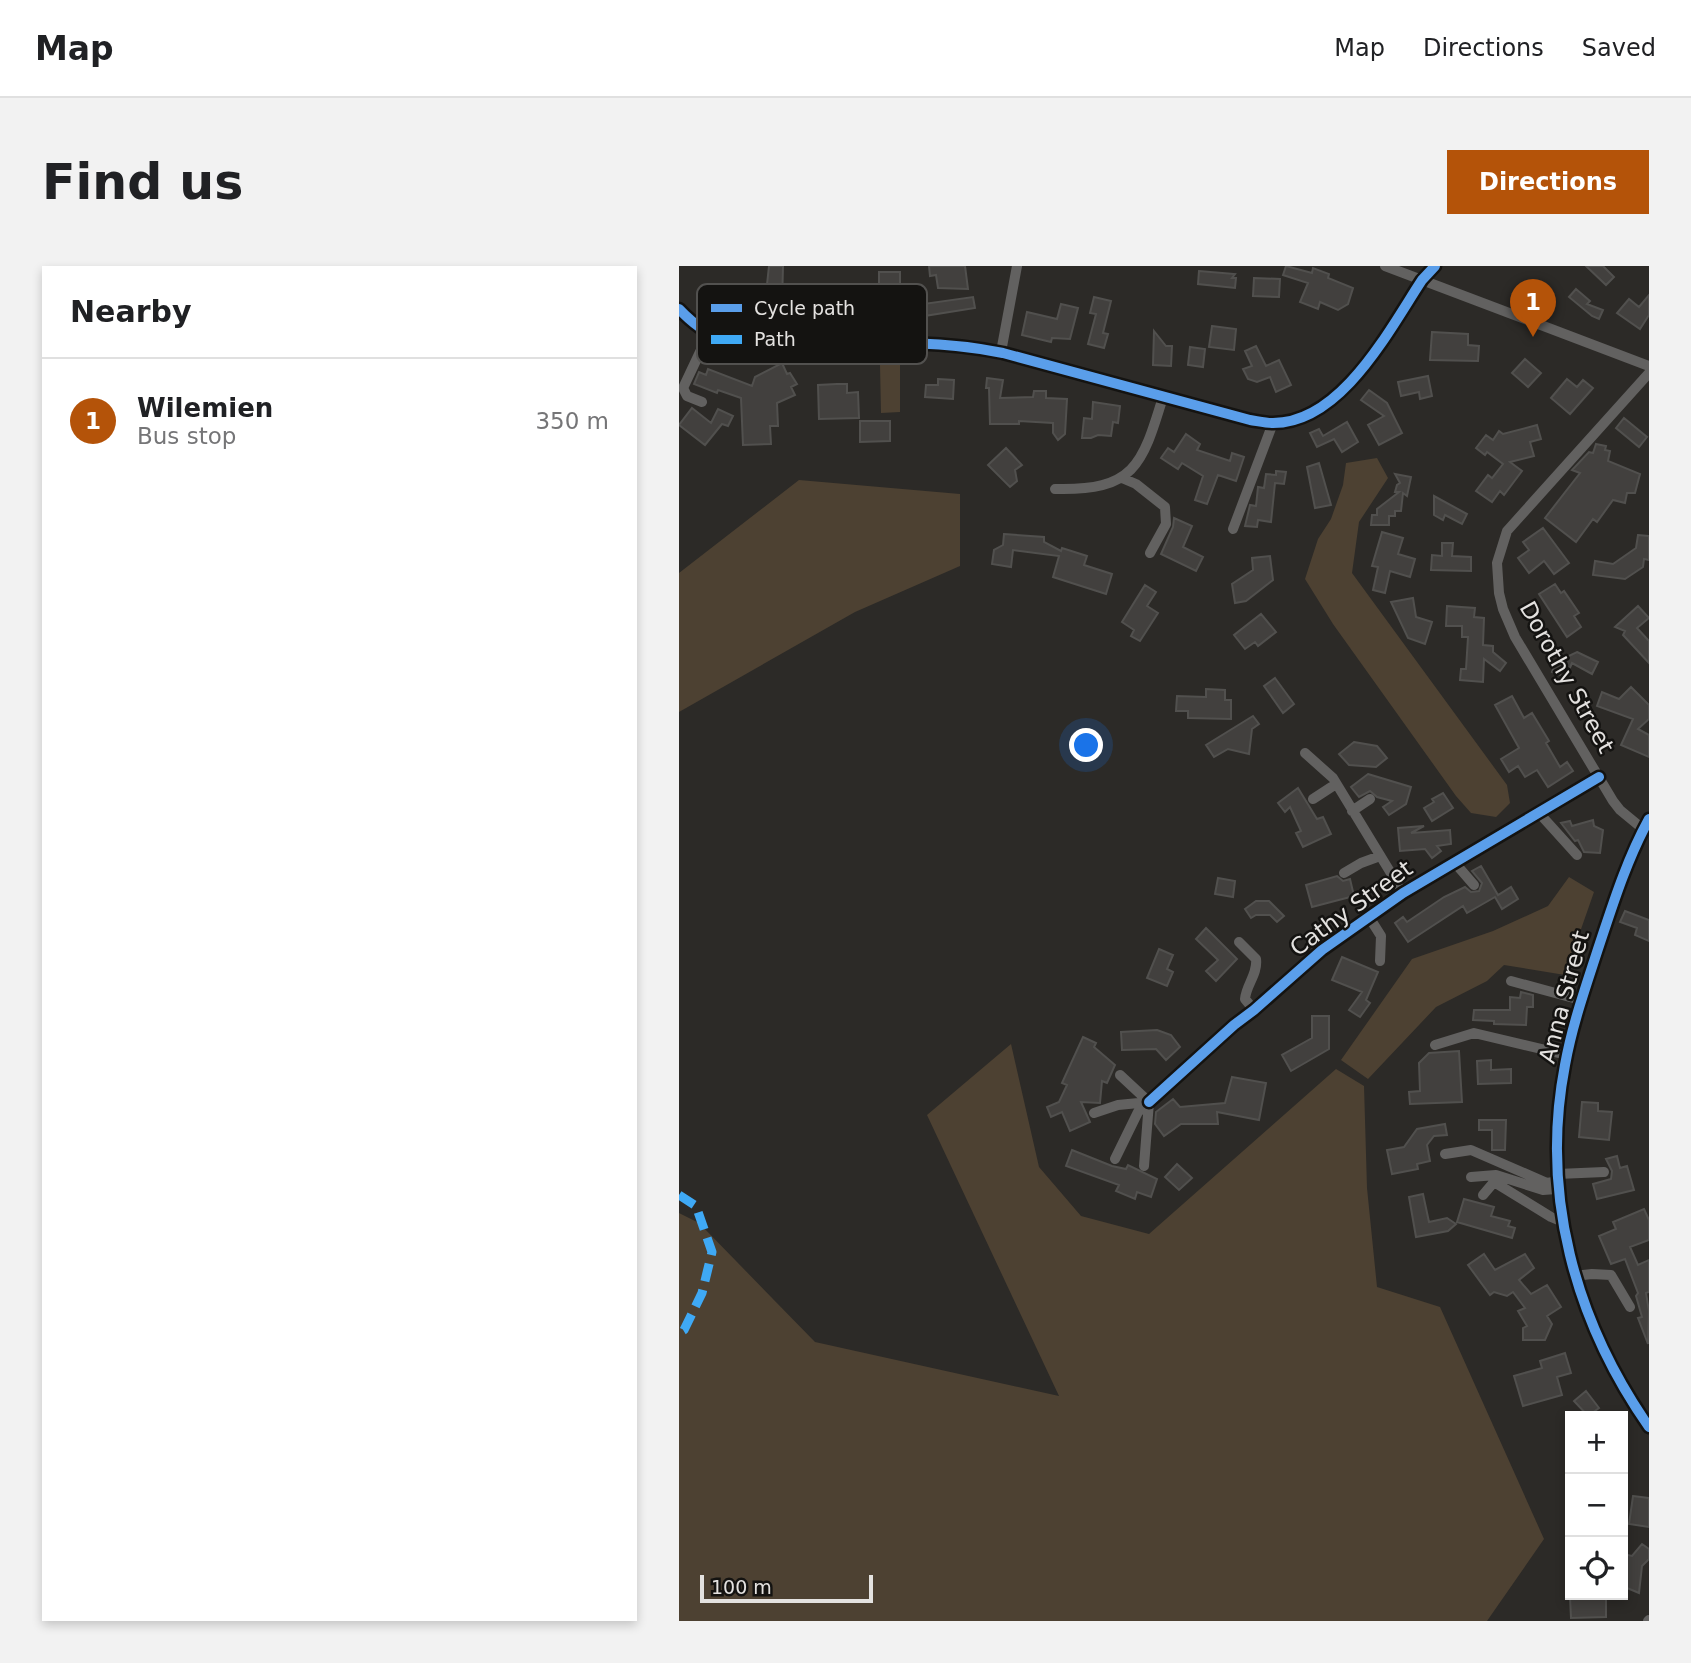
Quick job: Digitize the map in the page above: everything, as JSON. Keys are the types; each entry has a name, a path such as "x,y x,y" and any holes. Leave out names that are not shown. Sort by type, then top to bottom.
{"street":[{"path":"1000,352 1017,266"},
{"path":"1385,266 1649,366"},
{"path":"927,344 1000,352 1250,420 1273,423 1316,410 1337,397 1378,347 1422,280 1435,266"},
{"path":"679,309 697,327"},
{"path":"697,358 683,388 687,396 702,402"},
{"name":"Dorothy Street","path":"1646,824 1620,810 1515,637 1499,593 1497,563 1507,531 1649,373"},
{"path":"1055,489 1096,487 1133,471 1151,437 1163,397"},
{"path":"1233,528 1273,423"},
{"path":"1122,478 1136,484 1165,507 1165,524 1150,553"},
{"path":"1305,753 1336,784 1403,893"},
{"name":"Cathy Street","path":"1115,1159 1139,1112 1234,1025 1322,950 1403,893 1599,777"},
{"path":"1313,799 1336,784"},
{"path":"1352,811 1370,799"},
{"path":"1539,813 1577,855"},
{"name":"Anna Street","path":"1646,824 1620,882 1581,1000 1567,1055 1558,1119 1563,1222 1574,1276 1609,1363 1649,1427"},
{"path":"1344,873 1380,856"},
{"path":"1454,863 1474,885"},
{"path":"1369,917 1381,936 1380,961"},
{"path":"1239,943 1255,959 1257,965 1245,992 1245,999 1254,1010"},
{"path":"1511,981 1581,1000"},
{"path":"1435,1045 1473,1033 1567,1055"},
{"path":"1120,1075 1149,1102"},
{"path":"1094,1113 1118,1105 1149,1102"},
{"path":"1144,1166 1149,1102"},
{"path":"1445,1154 1471,1150 1547,1183 1604,1172"},
{"path":"1471,1177 1496,1175 1543,1191 1559,1181"},
{"path":"1483,1195 1495,1182 1563,1222"},
{"path":"1574,1276 1611,1275 1630,1307"}],"shaded area":[{"path":"880,365 900,365 900,412 881,413"},
{"path":"1377,458 1388,478 1359,522 1352,573 1507,785 1510,803 1496,817 1471,813 1456,796 1333,624 1305,579 1318,539 1331,519 1343,485 1346,463"},
{"path":"799,480 960,494 960,566 855,612 679,712 679,573"},
{"path":"1569,877 1594,892 1565,975 1504,965 1487,981 1436,1007 1368,1079 1341,1060 1412,959 1493,931 1548,906"},
{"path":"1011,1044 1039,1167 1081,1216 1149,1234 1336,1069 1364,1086 1367,1188 1377,1287 1440,1307 1544,1539 1487,1621 679,1621 679,1213 699,1223 815,1342 1059,1396 927,1115"}],"building":[{"path":"769,266 783,266 783,284 767,284"},
{"path":"929,266 965,266 968,289 938,288 936,275 930,276"},
{"path":"1286,266 1312,273 1313,268 1329,274 1328,278 1353,288 1348,304 1338,310 1320,302 1318,309 1300,302 1308,283 1283,275"},
{"path":"1586,266 1603,266 1614,277 1606,285"},
{"path":"1199,271 1235,274 1232,278 1236,278 1235,288 1198,284"},
{"path":"879,272 900,272 900,284 879,284"},
{"path":"1254,278 1280,279 1279,297 1253,296"},
{"path":"1576,289 1590,301 1587,304 1603,310 1599,319 1569,297"},
{"path":"1649,295 1649,315 1640,329 1617,313 1629,299 1639,307"},
{"path":"973,297 975,308 927,316 927,303"},
{"path":"1094,297 1111,301 1103,333 1108,334 1104,348 1088,344 1096,314 1090,313"},
{"path":"1061,304 1078,308 1070,339 1052,338 1051,342 1022,335 1027,312 1057,319"},
{"path":"1212,326 1236,329 1234,350 1209,347"},
{"path":"1154,331 1166,346 1172,346 1171,366 1153,365"},
{"path":"1432,332 1468,334 1468,345 1479,346 1478,361 1430,360"},
{"path":"1256,346 1266,366 1279,360 1291,385 1276,392 1270,377 1257,382 1248,379 1243,369 1252,366 1245,351"},
{"path":"1190,347 1205,349 1203,367 1188,365"},
{"path":"1525,359 1541,373 1528,387 1512,373"},
{"path":"782,364 787,374 790,373 797,384 791,387 795,395 777,403 778,426 770,426 771,444 743,445 741,398 694,384 699,372 706,375 708,369 752,386 755,377"},
{"path":"1428,376 1432,396 1420,399 1419,392 1401,396 1398,382"},
{"path":"987,378 1003,380 1000,398 1033,397 1034,391 1046,391 1046,398 1067,399 1065,434 1058,440 1053,433 1053,423 1019,421 1019,424 990,424"},
{"path":"938,379 954,380 953,399 925,397 926,385 938,385"},
{"path":"1567,379 1577,387 1583,380 1593,388 1570,414 1551,398"},
{"path":"847,384 847,393 858,392 859,418 819,419 818,385"},
{"path":"1369,390 1387,403 1402,433 1379,445 1368,425 1384,416 1361,400"},
{"path":"1093,402 1120,406 1118,423 1113,422 1111,436 1082,438 1084,418 1092,419"},
{"path":"692,408 711,423 718,409 733,416 728,426 722,424 705,445 679,425"},
{"path":"1624,418 1647,437 1639,447 1616,428"},
{"path":"860,421 890,421 890,441 860,442"},
{"path":"1347,422 1358,442 1342,452 1334,439 1317,447 1310,433 1319,429 1323,436"},
{"path":"1537,425 1541,439 1530,442 1534,456 1510,462 1522,471 1504,495 1500,491 1492,502 1476,491 1488,475 1492,478 1503,464 1487,452 1485,455 1476,448 1486,435 1493,440 1499,431 1503,434"},
{"path":"1186,434 1200,444 1197,450 1230,461 1232,453 1244,457 1236,481 1218,475 1207,504 1195,500 1203,476 1182,463 1178,469 1161,458 1168,448 1174,452"},
{"path":"1596,444 1606,446 1605,450 1610,451 1608,461 1640,474 1635,493 1627,493 1625,503 1613,500 1597,522 1593,519 1576,542 1545,518 1580,473 1572,470 1589,452 1593,453"},
{"path":"1006,448 1022,465 1015,470 1017,481 1010,487 988,465"},
{"path":"1319,463 1331,505 1315,508 1307,467"},
{"path":"1276,471 1286,472 1284,484 1275,483 1271,522 1258,520 1257,527 1245,526 1250,505 1256,506 1258,487 1264,488 1266,474 1276,475"},
{"path":"1395,474 1411,477 1407,496 1403,493 1401,511 1395,511 1395,516 1389,516 1389,525 1371,525 1372,515 1377,515 1377,509 1399,492 1395,492 1400,483"},
{"path":"1434,496 1467,514 1462,524 1445,515 1443,520 1434,515"},
{"path":"1174,518 1192,526 1183,547 1203,557 1196,571 1161,554 1173,527"},
{"path":"1543,528 1569,563 1554,574 1544,561 1529,573 1518,558 1529,550 1523,542"},
{"path":"1382,532 1403,538 1398,554 1415,559 1410,577 1390,571 1385,593 1373,590 1378,567 1372,566"},
{"path":"1004,534 1044,537 1044,542 1061,551 1062,548 1087,556 1084,565 1112,574 1106,594 1053,577 1059,556 1013,550 1011,567 992,564 994,550 1003,545"},
{"path":"1638,535 1649,536 1649,560 1644,559 1643,567 1625,579 1593,575 1595,561 1613,564 1636,548"},
{"path":"1442,543 1453,543 1452,556 1471,557 1471,571 1431,570 1432,555 1442,556"},
{"path":"1270,556 1273,580 1246,601 1235,603 1232,584 1253,570 1252,558"},
{"path":"1555,584 1561,593 1564,591 1579,613 1574,616 1581,627 1567,637 1539,594"},
{"path":"1145,585 1156,592 1147,606 1158,613 1140,641 1131,636 1134,630 1122,622"},
{"path":"1413,598 1416,617 1432,622 1425,644 1408,638 1391,602"},
{"path":"1447,606 1475,608 1474,617 1484,618 1483,645 1493,646 1493,652 1506,663 1500,671 1484,659 1483,682 1460,680 1461,669 1466,669 1468,637 1462,637 1462,626 1446,626"},
{"path":"1638,606 1649,618 1637,628 1649,641 1649,663 1623,635 1625,631 1615,627"},
{"path":"1261,614 1276,632 1258,646 1255,642 1245,649 1234,635"},
{"path":"1577,652 1598,662 1592,674 1572,663 1566,677 1552,672 1556,662"},
{"path":"1275,678 1294,704 1283,713 1264,686"},
{"path":"1631,687 1649,705 1649,719 1638,729 1649,735 1649,757 1621,745 1633,719 1597,706 1602,692 1619,699"},
{"path":"1206,689 1225,690 1225,700 1231,700 1231,719 1188,718 1188,711 1176,711 1177,696 1206,697"},
{"path":"1512,696 1524,718 1532,713 1549,741 1546,743 1560,767 1567,762 1573,771 1548,787 1537,770 1525,777 1518,766 1509,772 1501,759 1519,748 1495,705"},
{"path":"1253,716 1259,724 1252,729 1249,754 1228,749 1214,757 1206,745"},
{"path":"1354,742 1377,746 1387,758 1376,767 1349,765 1339,754"},
{"path":"1368,774 1411,787 1406,804 1389,815 1383,807 1392,801 1377,797 1370,791 1359,797 1351,787"},
{"path":"1298,788 1317,819 1323,817 1331,834 1303,847 1296,833 1301,831 1290,807 1285,812 1278,803"},
{"path":"1443,793 1453,808 1432,821 1424,808 1434,802 1432,799"},
{"path":"1593,820 1594,826 1603,830 1600,853 1584,852 1578,840 1575,841 1561,823 1570,821 1572,826"},
{"path":"1424,826 1411,833 1450,830 1451,844 1437,846 1441,851 1432,858 1425,849 1400,851 1398,828"},
{"path":"1481,866 1498,895 1511,887 1518,899 1502,909 1495,897 1467,913 1463,906 1408,942 1395,923 1403,917 1407,922 1444,897 1465,887 1471,892 1479,891 1482,883 1472,871"},
{"path":"1337,876 1343,881 1350,879 1354,896 1312,907 1306,885"},
{"path":"1218,878 1235,881 1233,897 1215,894"},
{"path":"1256,901 1269,901 1284,916 1277,922 1270,915 1256,915 1251,918 1245,909"},
{"path":"1625,911 1649,920 1649,941 1635,935 1637,928 1620,922"},
{"path":"1206,928 1237,959 1216,981 1206,971 1218,960 1196,939"},
{"path":"1159,949 1173,955 1167,969 1173,972 1167,986 1147,978"},
{"path":"1342,957 1378,972 1366,1000 1370,1003 1360,1017 1349,1010 1362,992 1332,980"},
{"path":"1521,992 1533,995 1533,1007 1527,1007 1526,1025 1473,1020 1474,1010 1510,1010 1510,997 1520,998"},
{"path":"1312,1016 1329,1016 1329,1049 1291,1071 1282,1055 1312,1038"},
{"path":"1157,1030 1171,1035 1180,1047 1166,1060 1156,1049 1122,1050 1121,1032"},
{"path":"1083,1037 1096,1043 1094,1047 1115,1065 1107,1083 1102,1081 1100,1103 1081,1102 1090,1122 1070,1131 1062,1112 1051,1117 1047,1107 1059,1102 1067,1085 1062,1083"},
{"path":"1459,1051 1462,1102 1410,1104 1409,1092 1420,1091 1419,1063 1429,1053"},
{"path":"1491,1060 1491,1070 1511,1069 1511,1083 1478,1084 1477,1061"},
{"path":"1232,1077 1266,1083 1259,1120 1217,1112 1218,1124 1181,1124 1164,1136 1155,1124 1156,1112 1173,1099 1180,1107 1225,1103"},
{"path":"1582,1102 1598,1103 1598,1111 1612,1112 1609,1140 1579,1137"},
{"path":"1479,1120 1506,1120 1505,1150 1492,1150 1492,1130 1479,1130"},
{"path":"1445,1124 1447,1135 1434,1136 1427,1145 1430,1161 1417,1164 1418,1169 1392,1174 1387,1150 1404,1147 1417,1129"},
{"path":"1072,1150 1112,1166 1126,1169 1128,1165 1157,1179 1151,1197 1137,1192 1135,1199 1116,1191 1119,1185 1066,1166"},
{"path":"1617,1156 1620,1168 1627,1166 1634,1190 1597,1199 1593,1184 1611,1179 1612,1171 1606,1159"},
{"path":"1177,1164 1192,1178 1179,1190 1165,1177"},
{"path":"1423,1194 1429,1222 1447,1218 1456,1224 1448,1231 1416,1237 1409,1197"},
{"path":"1464,1199 1494,1207 1491,1216 1510,1221 1508,1226 1515,1228 1512,1238 1457,1222"},
{"path":"1644,1209 1649,1220 1649,1240 1630,1247 1638,1265 1649,1260 1649,1292 1646,1293 1649,1311 1648,1344 1638,1318 1642,1317 1636,1296 1638,1293 1625,1259 1611,1264 1599,1236 1616,1229 1613,1222"},
{"path":"1484,1254 1495,1270 1525,1254 1534,1268 1519,1280 1531,1294 1547,1285 1561,1307 1547,1316 1552,1324 1545,1340 1523,1340 1523,1328 1527,1326 1518,1311 1525,1308 1513,1292 1507,1296 1494,1292 1490,1295 1468,1265"},
{"path":"1565,1353 1571,1373 1557,1377 1562,1395 1523,1406 1514,1376 1542,1368 1540,1361"},
{"path":"1586,1391 1599,1408 1595,1411 1583,1411 1574,1401"},
{"path":"1633,1496 1649,1498 1649,1527 1629,1524"},
{"path":"1642,1544 1649,1549 1649,1559 1642,1566 1639,1593 1628,1588 1628,1555 1632,1556"},
{"path":"1570,1600 1606,1600 1606,1617 1571,1618"}],"marked path":[{"path":"679,1195 696,1206 712,1252 702,1293 684,1330 679,1333"}],"cycle path":[{"path":"927,344 1003,353 1250,420 1272,423 1297,419 1320,408 1341,391 1361,371 1422,280 1435,266"},
{"path":"679,309 697,325"},
{"path":"1149,1102 1322,950 1403,893 1599,777"},
{"path":"1649,819 1620,884 1575,1022 1558,1113 1557,1161 1561,1208 1570,1255 1583,1300 1601,1344 1649,1427"}],"place":[{"name":"Wilemien","path":"1533,337"}]}
